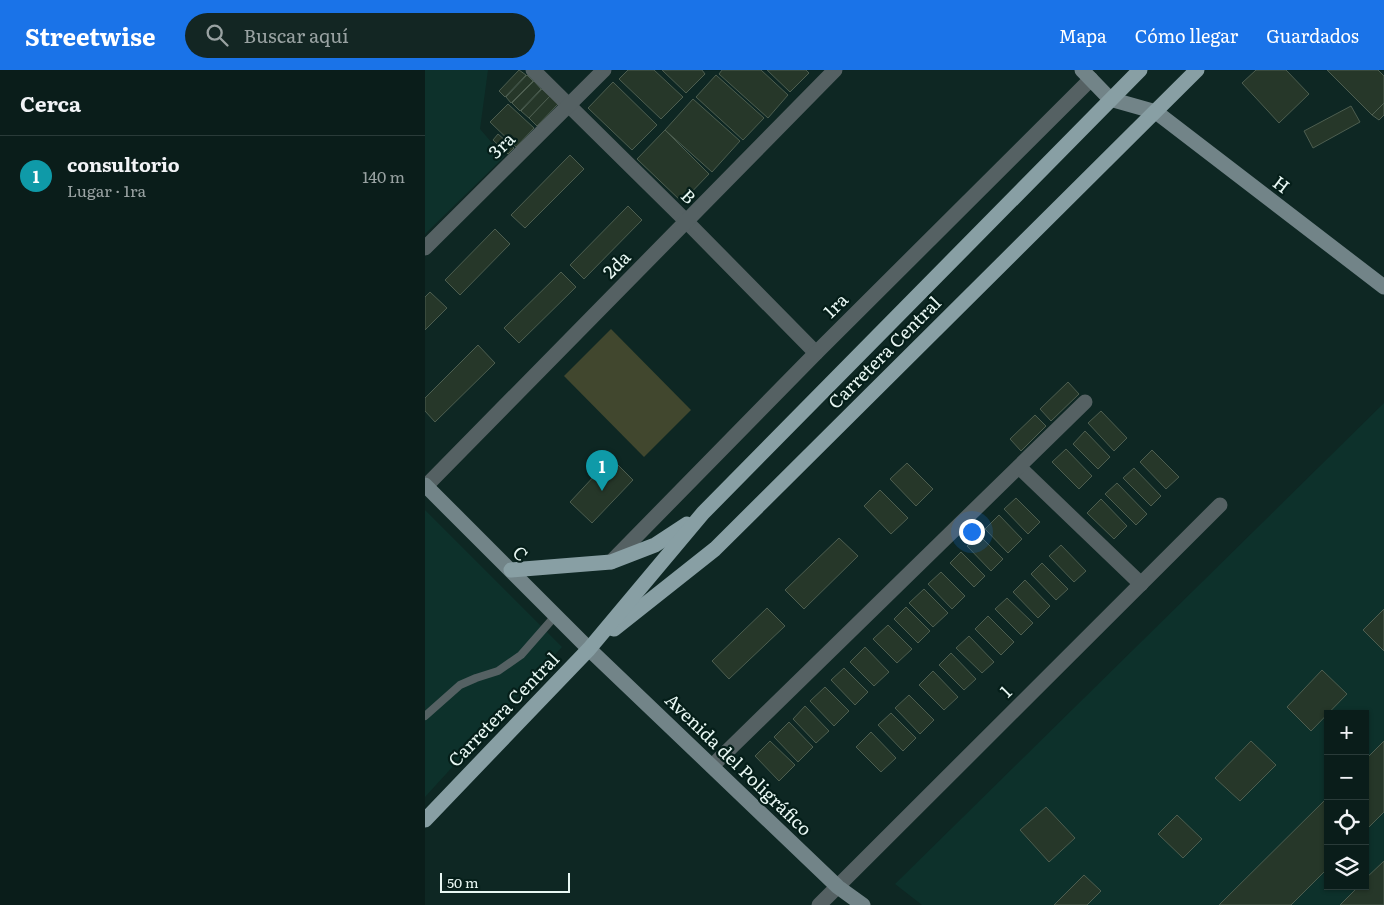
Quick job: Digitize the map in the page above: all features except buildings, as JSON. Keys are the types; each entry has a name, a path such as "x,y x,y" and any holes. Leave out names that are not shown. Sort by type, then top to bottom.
{"main road":[{"name":"Carretera Central","path":"425,820 589,649 703,513 1139,70"},
{"name":"Carretera Central","path":"589,649 715,550 1022,242 1197,70"},
{"path":"511,570 611,562 655,546 703,513"}],"street":[{"name":"B","path":"533,70 686,221 815,353"},
{"name":"3ra","path":"425,248 605,70"},
{"name":"2da","path":"425,485 835,70"},
{"path":"1086,75 1110,99 1156,112"},
{"name":"1ra","path":"611,562 1086,75"},
{"name":"H","path":"1156,112 1384,287"},
{"path":"712,766 1085,402"},
{"path":"1019,467 1141,584"},
{"name":"C","path":"425,485 589,649"},
{"name":"1","path":"819,905 1219,505"},
{"name":"Avenida del Poligráfico","path":"589,649 838,887 863,905"}],"lane":[{"path":"425,716 460,685 498,671 521,655 556,615"}],"shaded area":[{"path":"425,70 488,70 480,129 504,157 425,234"},
{"path":"611,329 691,410 644,457 564,376"},
{"path":"1384,403 1384,905 922,905 895,884"},
{"path":"425,510 562,647 425,797"}],"place":[{"name":"consultorio","path":"602,491"}]}
